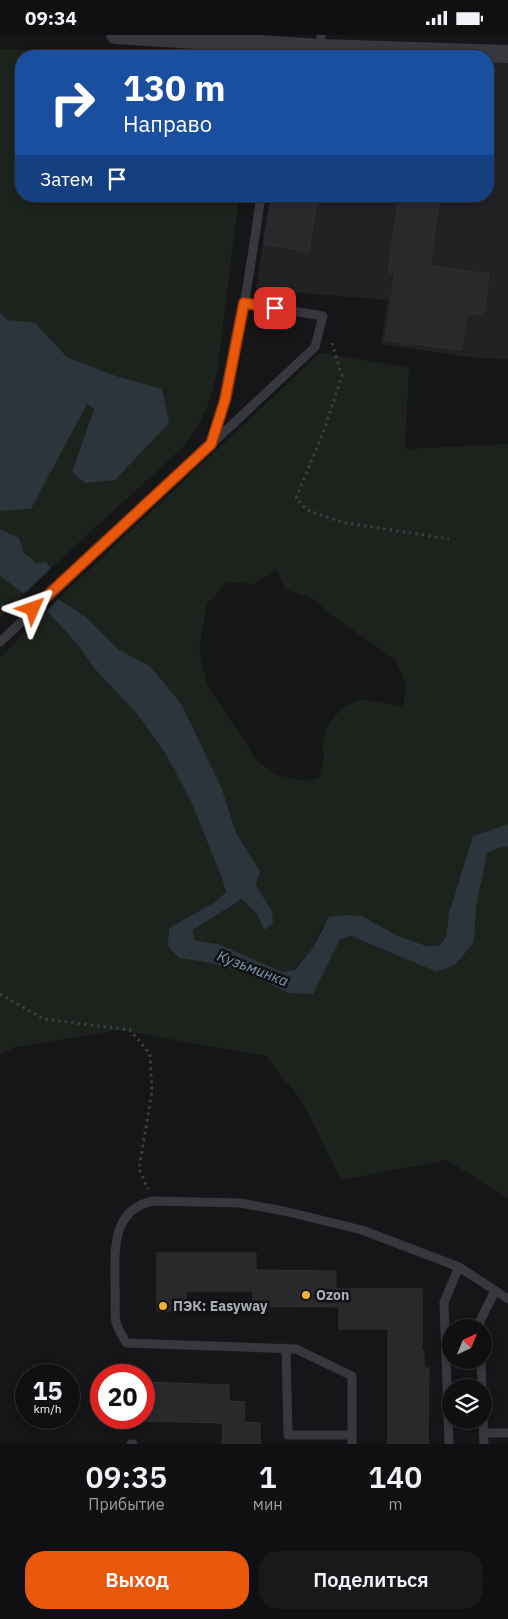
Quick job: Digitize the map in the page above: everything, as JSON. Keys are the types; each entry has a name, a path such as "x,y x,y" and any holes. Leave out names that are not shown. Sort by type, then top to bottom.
{"street":[{"path":"115,35 281,50 321,42 446,50"},
{"path":"494,53 508,54"}],"lane":[{"path":"211,444 225,400 244,303 260,202"},
{"path":"0,642 33,609 315,347 323,316 244,303"},
{"path":"286,1349 288,1435 352,1439 352,1376 296,1349 126,1343 116,1322 114,1245 122,1224 131,1211 140,1204 153,1201 240,1203 284,1211 362,1230 459,1267 508,1299"},
{"path":"449,1444 444,1301 459,1267"},
{"path":"481,1319 495,1291"},
{"path":"484,1429 484,1444"},
{"path":"484,1433 508,1433"}],"path":[{"path":"323,316 342,376 323,433 296,498 307,510 341,522 449,539"},
{"path":"0,994 44,1019 130,1030 150,1054 152,1091 139,1169 153,1201"}],"shaded area":[{"path":"0,49 21,50 15,50 15,202 238,202 217,373 212,394 201,421 183,447 51,568 46,562 37,563 24,553 19,538 0,529 0,511 31,509 87,403 94,409 72,471 161,389 116,376 67,357 35,324 8,320 0,313"},
{"path":"494,59 508,60 508,359 477,358 381,344 387,300 256,289 269,202 494,202"},
{"path":"320,353 409,368 405,449 508,444 508,824 473,836 449,913 446,937 439,946 409,940 362,916 322,928 313,948 294,970 283,972 218,944 194,940 193,930 243,899 257,915 264,929 273,923 256,885 260,871 236,833 222,789 182,705 151,667 118,649 85,616 58,599","holes":["277,569 285,589 312,598 336,618 395,660 405,681 404,706 361,699 341,709 327,726 323,742 324,759 319,778 305,781 277,775 256,760 242,736 207,686 199,649 207,604 227,582 253,584"]},
{"path":"0,576 24,594 0,618"},
{"path":"47,611 79,646 94,668 138,715 167,756 193,806 221,876 226,892 215,902 170,928 179,958 206,962 248,973 288,993 329,958 339,939 351,936 386,951 474,943 476,907 487,852 504,846 508,847 508,1198 447,1160 341,1180 303,1103 266,1056 118,1030 16,1047 0,1054 0,657"}],"water":[{"path":"0,313 8,320 35,323 67,357 116,376 162,389 169,423 115,480 85,483 72,472 94,409 87,404 31,509 0,511"},
{"path":"0,529 19,538 24,553 37,563 46,562 51,568 24,594 0,576"},
{"name":"Кузьминка","path":"58,599 85,616 118,649 151,667 182,705 222,789 236,833 260,871 256,885 272,912 273,923 264,930 257,914 242,899 193,930 194,940 218,944 283,972 295,970 313,948 329,917 345,915 362,916 398,936 427,946 439,946 446,937 449,913 473,836 508,824 508,847 504,846 487,853 476,907 474,942 456,964 437,972 351,936 340,939 313,994 288,993 248,973 206,962 179,958 168,946 169,928 215,902 226,892 221,876 193,806 167,756 138,715 94,668 79,646 47,611"}],"building":[{"path":"271,202 317,202 309,252 264,244"},
{"path":"398,202 439,202 430,266 489,274 484,315 467,313 461,350 385,340 395,273 388,272"},
{"path":"157,1253 256,1253 256,1270 336,1271 336,1289 422,1289 422,1351 424,1351 424,1368 429,1368 428,1444 388,1444 388,1329 339,1329 339,1307 253,1306 253,1291 186,1291 186,1311 157,1311"},
{"path":"155,1382 229,1385 229,1401 245,1402 244,1422 260,1423 260,1444 222,1444 223,1423 155,1421"}],"place":[{"name":"Ozon","path":"306,1295"},
{"name":"ПЭК: Easyway","path":"163,1306"}],"route":[{"path":"33,609 211,444 225,400 244,303 275,308"}]}
